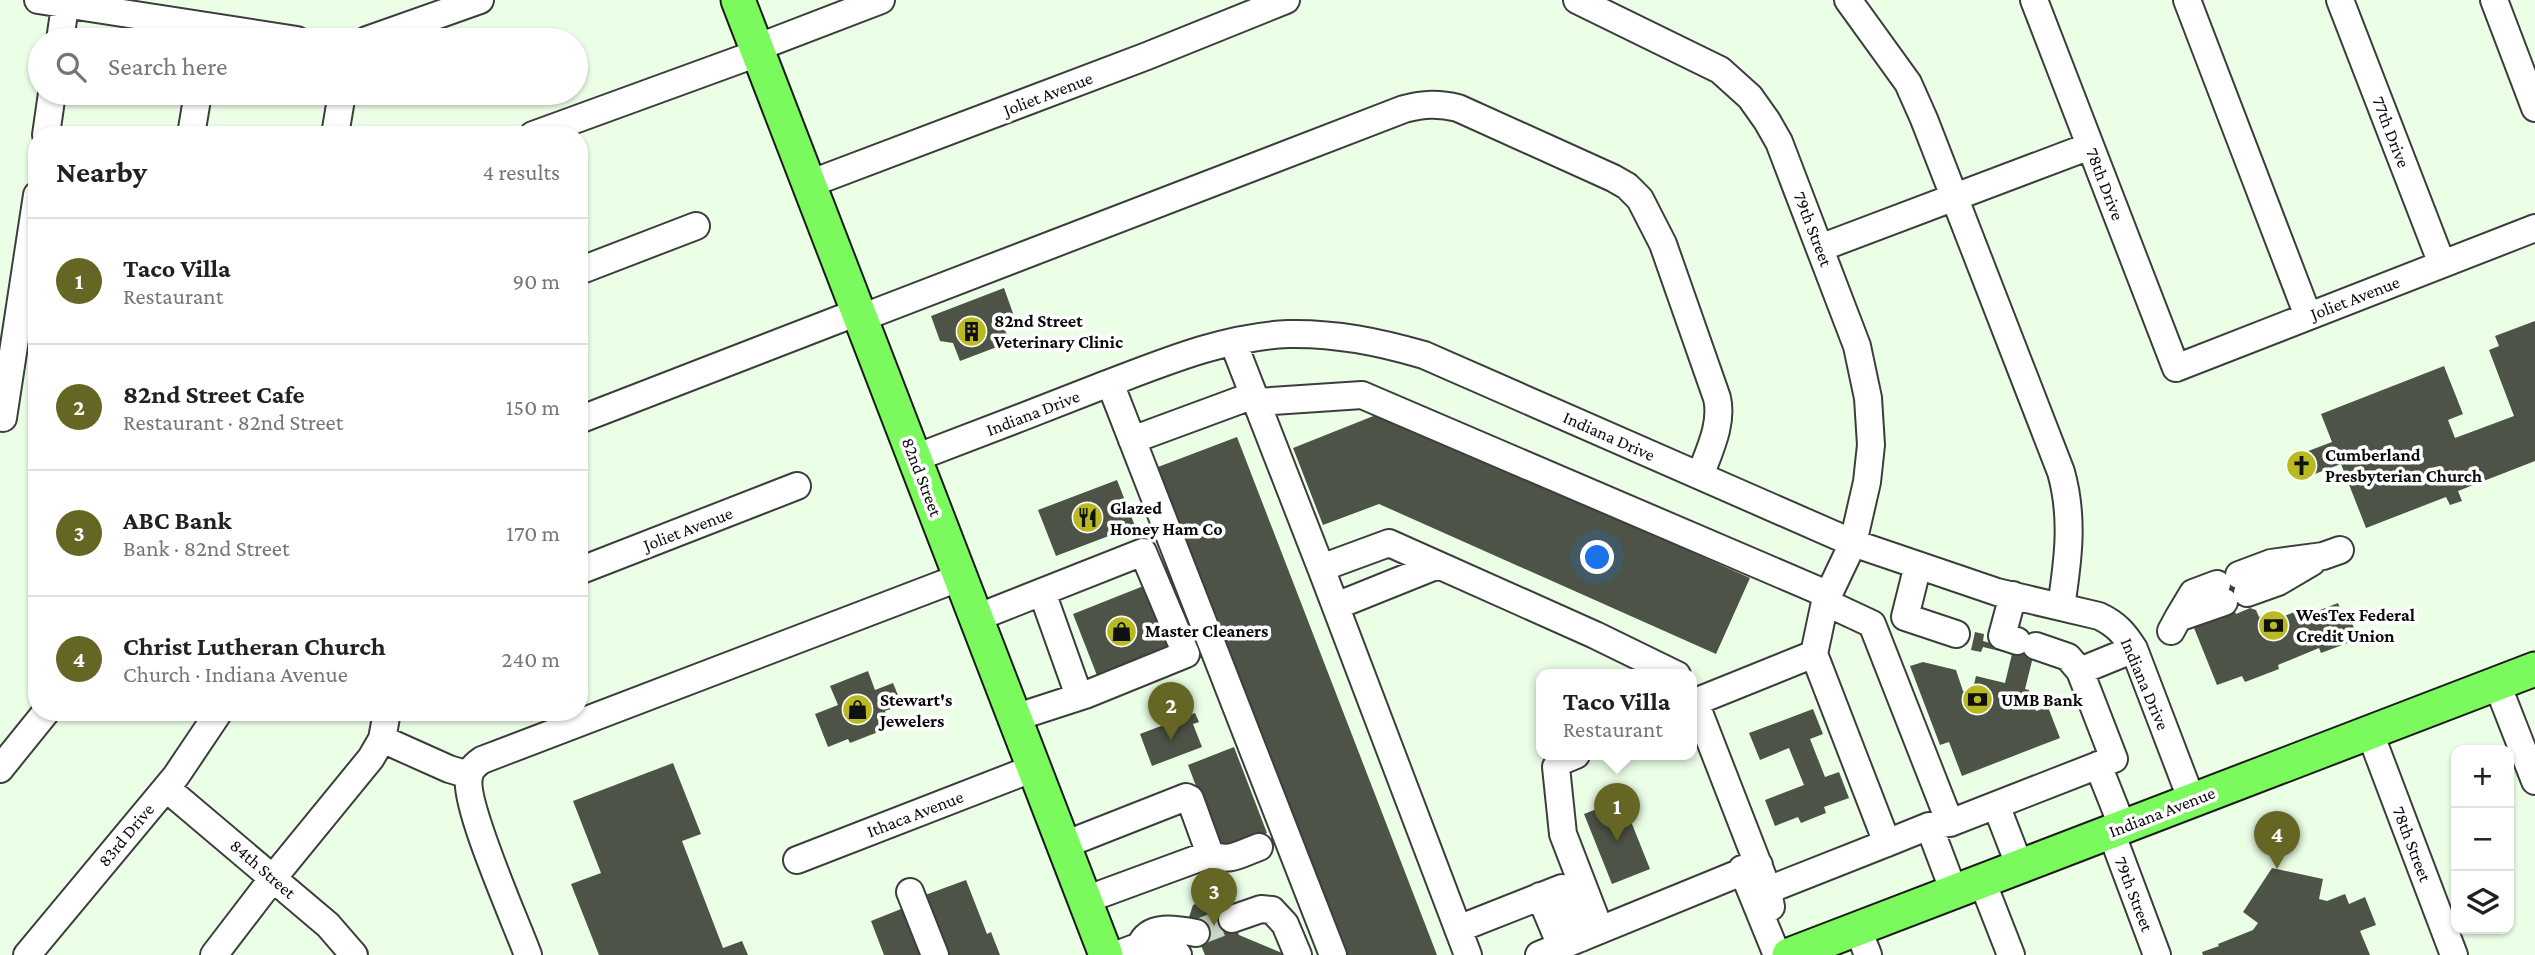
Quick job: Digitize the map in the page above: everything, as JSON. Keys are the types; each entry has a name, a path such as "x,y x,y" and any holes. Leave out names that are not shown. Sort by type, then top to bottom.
{"main road":[{"name":"82nd Street","path":"738,0 1106,955"},
{"name":"Indiana Avenue","path":"1788,955 1863,942 1968,887 2535,669"}],"street":[{"path":"38,0 66,2 184,28"},
{"path":"401,28 480,0"},
{"path":"557,126 881,0"},
{"name":"Joliet Avenue","path":"808,184 1147,56 1286,0"},
{"path":"1848,0 1908,83 2061,472 2068,496 2069,550 2061,607"},
{"name":"78th Drive","path":"2034,0 2176,368"},
{"path":"2187,0 2308,316"},
{"name":"77th Drive","path":"2340,0 2442,264"},
{"path":"2494,0 2535,108"},
{"path":"62,28 66,2"},
{"name":"79th Street","path":"1591,3 1720,69 1749,97 1768,121 1779,142 1857,346 1868,398 1871,445 1868,470 1853,543 1827,599 1814,654"},
{"path":"588,417 1404,110 1424,104 1440,104 1458,108 1588,166 1627,186 1640,199 1663,244 1720,410 1700,476"},
{"path":"47,126 50,105"},
{"path":"192,126 196,105"},
{"path":"336,126 340,105"},
{"path":"1820,248 2090,146"},
{"path":"588,268 696,226"},
{"name":"Joliet Avenue","path":"2176,368 2535,228"},
{"path":"3,418 28,254"},
{"name":"Indiana Drive","path":"915,458 1182,356 1233,342 1297,334 1330,335 1379,342 1424,355 1853,543 2013,595 2099,616 2113,622 2123,631 2134,649 2192,801"},
{"path":"1233,342 1468,955"},
{"path":"1110,383 1332,955"},
{"path":"1132,440 1256,398 1362,395 1827,599 1872,624 1939,825 1968,887 2011,955"},
{"name":"Joliet Avenue","path":"588,567 797,486"},
{"path":"1321,568 1389,543 1665,669"},
{"path":"976,618 1143,552 1186,654 1014,718"},
{"path":"2174,625 2193,593 2232,589 2271,563 2331,553"},
{"path":"1336,606 1438,565"},
{"path":"1918,565 1905,617 1956,634"},
{"path":"588,719 961,577"},
{"path":"1042,592 1079,696"},
{"path":"1768,890 2114,759 2080,671 2068,657 2002,636 2013,595"},
{"path":"2080,671 2134,649"},
{"path":"1702,689 1814,654 1887,843"},
{"path":"2497,684 2535,781"},
{"path":"1697,708 1777,955"},
{"path":"0,769 39,721"},
{"name":"83rd Drive","path":"27,955 166,788 214,721"},
{"path":"214,955 273,877 371,758 382,739 385,721"},
{"path":"528,955 471,805 468,775 481,760 583,721"},
{"name":"78th Street","path":"2370,733 2454,955"},
{"path":"382,739 468,775"},
{"path":"1697,755 1751,868 1768,890 1774,920 1788,955"},
{"path":"1564,760 1556,767 1563,834 1564,946"},
{"name":"79th Street","path":"2098,765 2157,955"},
{"name":"Ithaca Avenue","path":"797,860 1034,768"},
{"name":"84th Street","path":"166,788 328,925 355,955"},
{"path":"1064,845 1186,797 1191,799 1210,854"},
{"path":"1996,805 2020,867"},
{"path":"1085,900 1210,854 1228,859 1259,847"},
{"path":"1564,946 1751,868"},
{"path":"1458,929 1562,888 1564,946"},
{"path":"910,892 935,955"},
{"path":"1232,919 1261,909 1272,910 1285,924 1298,955"},
{"path":"1128,951 1154,930 1196,933"},
{"path":"1128,951 1178,955"}],"building":[{"name":"82nd Street Veterinary Clinic","path":"1004,288 1014,316 1001,321 1010,342 960,361 953,343 940,341 931,316"},
{"name":"Cumberland Presbyterian Church","path":"2535,321 2535,461 2458,491 2462,501 2450,505 2446,497 2366,528 2341,464 2312,475 2303,453 2332,442 2321,414 2444,366 2463,414 2448,420 2455,438 2514,416 2489,350 2499,346 2495,336"},
{"path":"1381,413 1750,578 1716,654 1379,504 1323,525 1293,448"},
{"path":"1237,437 1437,955 1347,955 1158,467"},
{"name":"Glazed Honey Ham Co","path":"1117,480 1135,526 1056,556 1038,510"},
{"name":"WesTex Federal Credit Union","path":"2237,568 2249,601 2233,607 2236,614 2250,608 2256,610 2259,617 2277,610 2280,618 2294,612 2297,619 2338,603 2344,618 2349,616 2354,628 2349,630 2353,641 2321,653 2319,648 2278,665 2279,669 2245,682 2242,676 2217,685 2192,623 2214,577"},
{"name":"Master Cleaners","path":"1146,585 1172,649 1098,678 1073,614"},
{"name":"UMB Bank","path":"1975,632 1984,634 1983,641 2015,650 2037,641 2025,689 2029,690 2036,711 2048,707 2060,738 1962,776 1949,742 1940,745 1910,666 1923,662 1956,670 1963,691 1972,693 1976,676 2005,683 2012,654 1983,647 1981,652 1971,650"},
{"name":"Stewart's Jewelers","path":"868,671 875,690 893,683 902,705 885,711 891,727 850,743 848,739 828,747 815,714 838,705 830,686"},
{"path":"1813,709 1823,734 1810,739 1825,777 1839,772 1849,798 1824,807 1826,813 1801,823 1798,817 1775,826 1765,800 1804,785 1789,748 1760,760 1749,733"},
{"path":"1195,713 1199,722 1193,724 1202,747 1152,766 1140,734"},
{"path":"1234,747 1267,833 1221,852 1188,765"},
{"path":"673,763 701,834 682,841 723,948 742,941 748,955 599,955 571,884 601,873 573,801"},
{"path":"1622,799 1650,869 1612,884 1584,814"},
{"path":"2272,868 2323,879 2319,899 2327,901 2345,894 2349,904 2365,897 2376,925 2360,931 2370,955 2203,955 2202,952 2219,946 2218,944 2253,930 2258,923 2243,912"},
{"path":"966,880 987,934 991,932 1000,955 939,955 917,898"},
{"path":"1215,897 1226,902 1239,935 1287,955 1205,955 1189,917 1193,905"},
{"path":"906,907 925,955 884,955 871,921"}],"tunnel":[{"path":"1196,933 1232,919"}],"place":[{"name":"82nd Street Veterinary Clinic","path":"971,331"},
{"name":"Cumberland Presbyterian Church","path":"2302,465"},
{"name":"Glazed Honey Ham Co","path":"1087,518"},
{"name":"WesTex Federal Credit Union","path":"2273,625"},
{"name":"Master Cleaners","path":"1122,631"},
{"name":"UMB Bank","path":"1978,700"},
{"name":"Stewart's Jewelers","path":"857,710"},
{"name":"82nd Street Cafe","path":"1171,740"},
{"name":"Taco Villa","path":"1617,841"},
{"name":"Christ Lutheran Church","path":"2277,869"},
{"name":"ABC Bank","path":"1214,926"}]}
